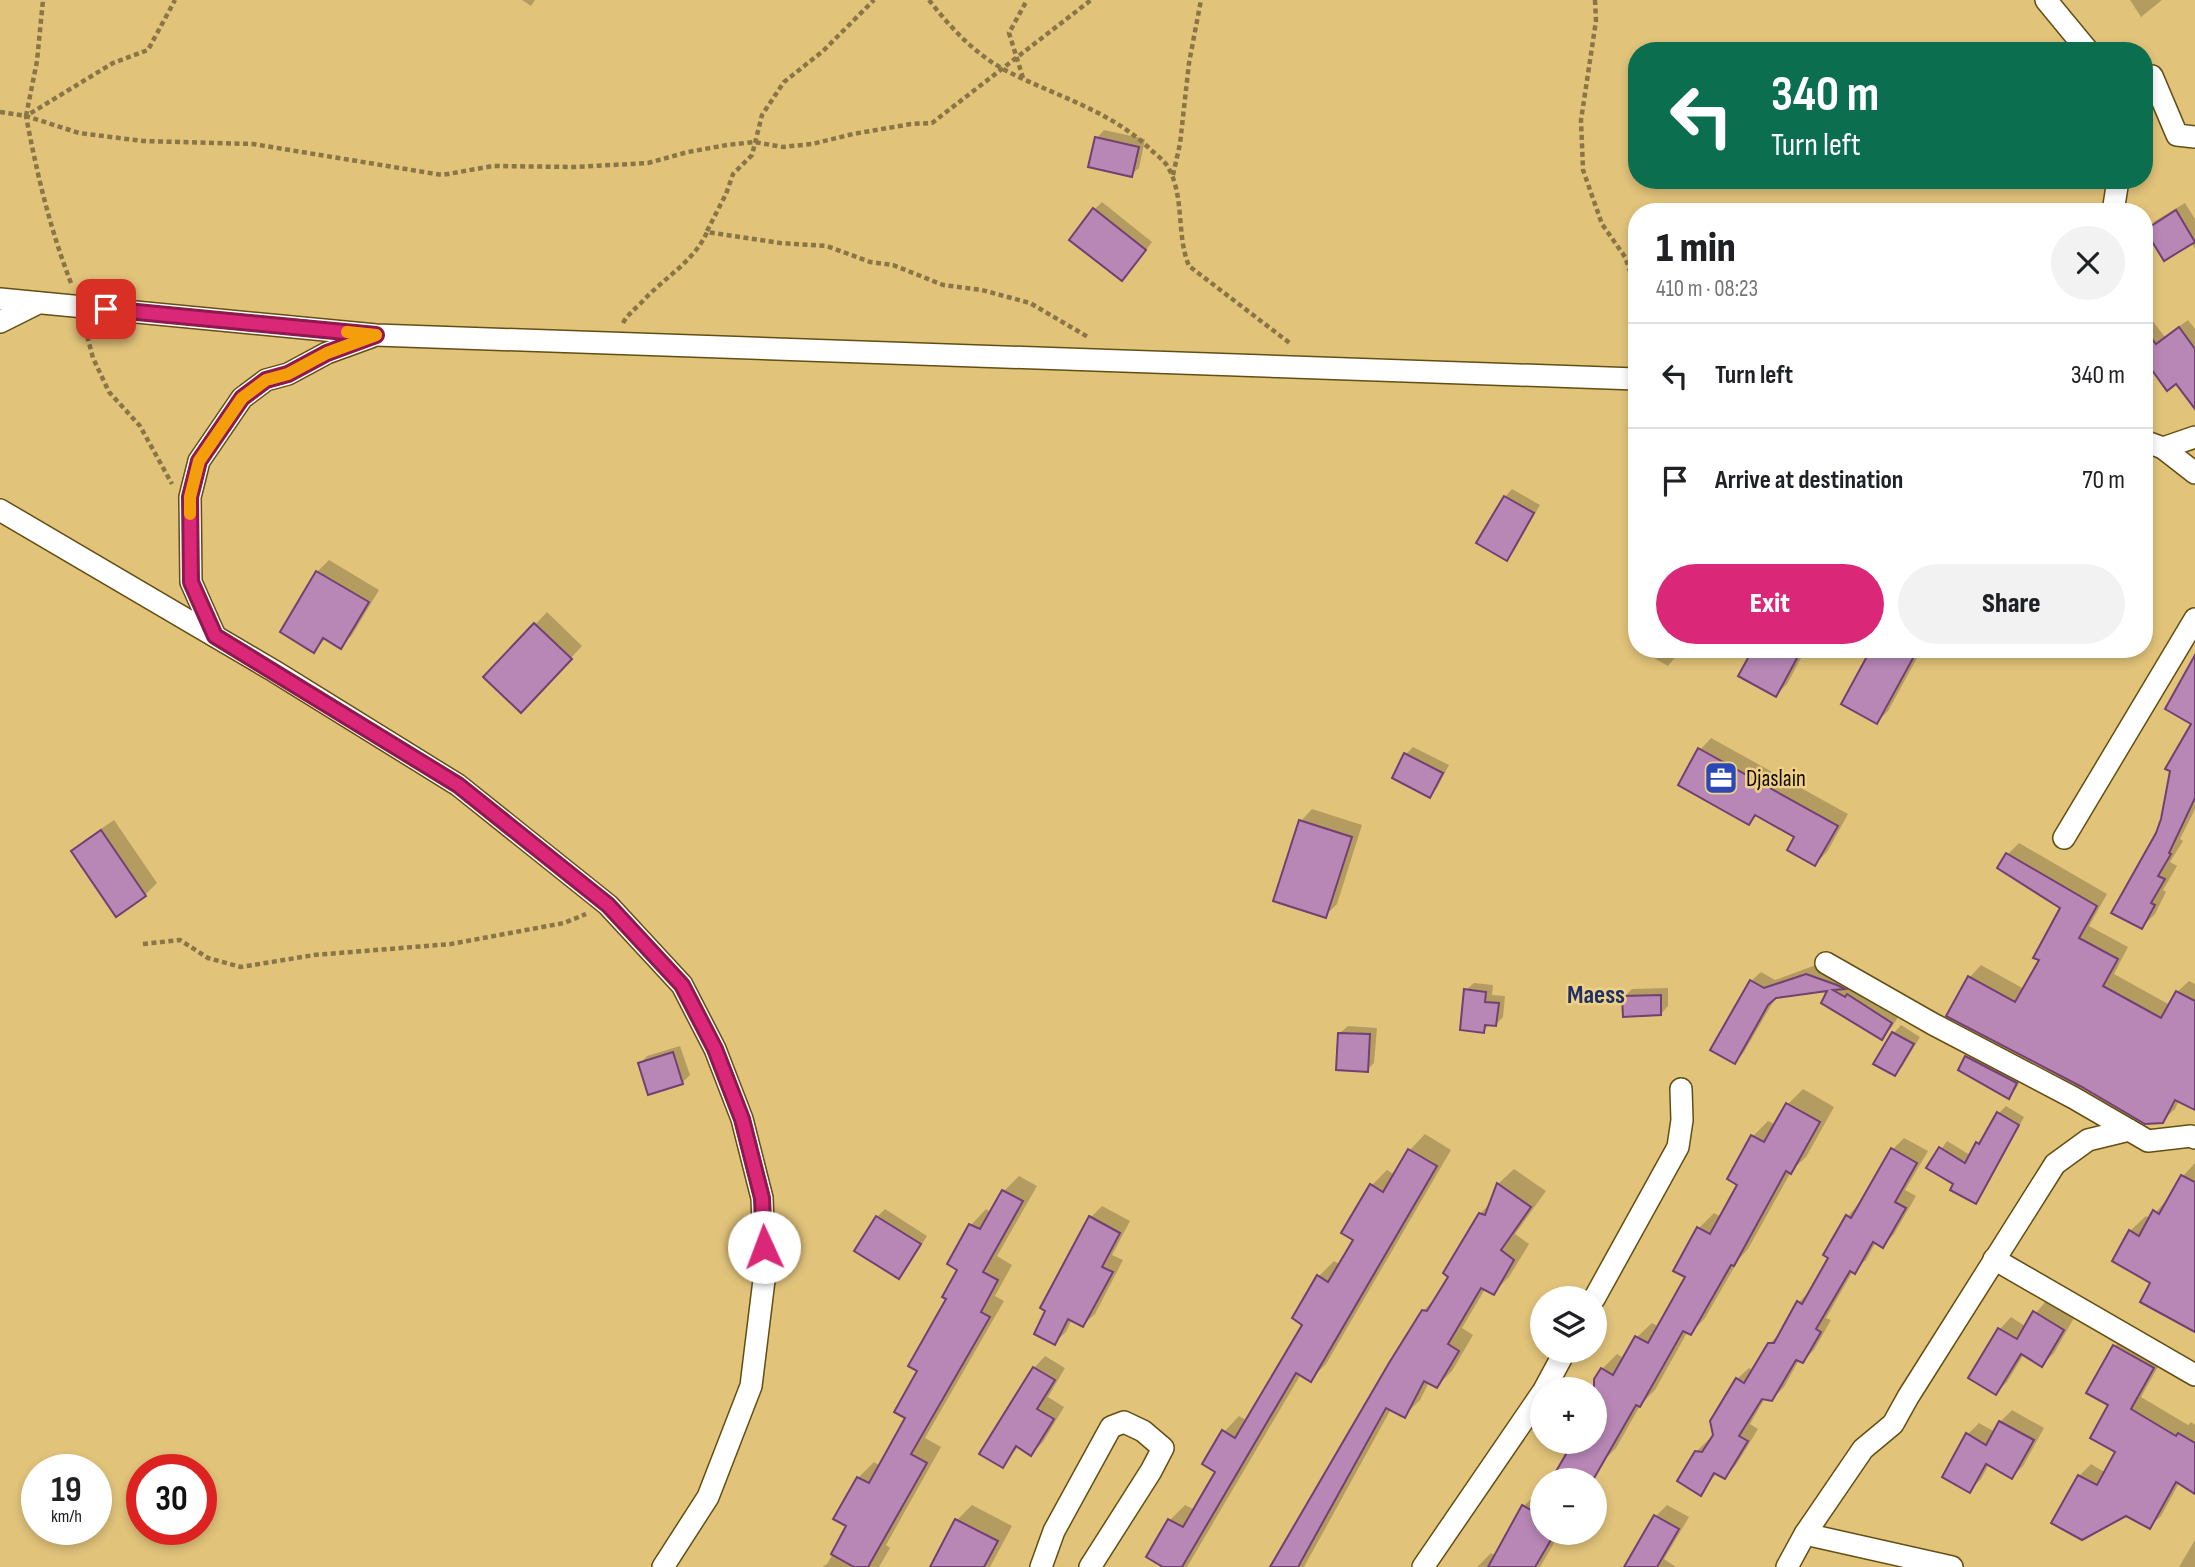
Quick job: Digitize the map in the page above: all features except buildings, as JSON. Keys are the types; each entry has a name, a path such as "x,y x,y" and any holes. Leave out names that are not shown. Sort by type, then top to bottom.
{"street":[{"path":"2046,0 2081,42"},
{"path":"2153,78 2177,135 2195,137"},
{"path":"0,299 376,335 1628,379"},
{"path":"0,322 38,303"},
{"path":"215,636 191,582 190,497 199,461 242,398 266,380 288,374 327,353 376,335"},
{"path":"2154,444 2195,437"},
{"path":"2154,444 2195,473"},
{"path":"0,510 215,636 458,785 608,905 682,985 715,1049 742,1119 762,1198 765,1272 751,1386 708,1497 663,1567"},
{"path":"2064,838 2195,619"},
{"path":"1826,963 2148,1141 2191,1136 2195,1138"},
{"path":"1601,1286 1678,1147 1682,1119 1681,1090"},
{"path":"1787,1567 1805,1534 1863,1449 1893,1424 2055,1164 2088,1140 2129,1130"},
{"path":"1994,1259 2195,1375"},
{"path":"1423,1567 1530,1410"},
{"path":"1041,1567 1054,1531 1111,1427 1124,1422 1143,1432 1163,1448 1151,1472 1090,1567"},
{"path":"1805,1534 1952,1567"}],"path":[{"path":"43,0 37,61 26,117 39,183 56,246 80,307 93,358 108,392 140,426 165,475 190,510"},
{"path":"26,117 113,63 148,50 175,0"},
{"path":"627,315 700,248 733,174 752,155 762,116 784,82 823,51 874,0"},
{"path":"929,0 967,44 1001,67 1095,109 1130,131 1168,166 1178,199 1183,253 1189,266 1292,344"},
{"path":"1023,78 1009,33 1027,0"},
{"path":"0,112 79,133 143,141 253,144 442,175 493,166 575,167 648,163 688,152 754,142 783,147 812,144 911,124 932,123 1091,0"},
{"path":"1172,178 1180,144 1189,63 1201,0"},
{"path":"1595,0 1596,21 1580,120 1583,170 1602,224 1628,265"},
{"path":"707,232 780,243 827,246 870,262 893,265 943,285 982,290 1030,303 1085,335 1116,361"},
{"path":"143,944 180,940 208,958 241,967 314,955 452,944 564,923"}],"slow traffic":[{"path":"190,514 190,497 199,461 242,398 266,380 288,374 327,353 376,335 347,332"}],"place":[{"name":"Djaslain","path":"1721,778"}],"district":[{"name":"Maess","path":"1596,994"}],"route":[{"path":"106,309 376,335 327,353 288,374 266,380 242,398 199,461 190,497 191,582 215,636 458,785 608,905 682,985 715,1049 742,1119 762,1198 764,1247"}]}
